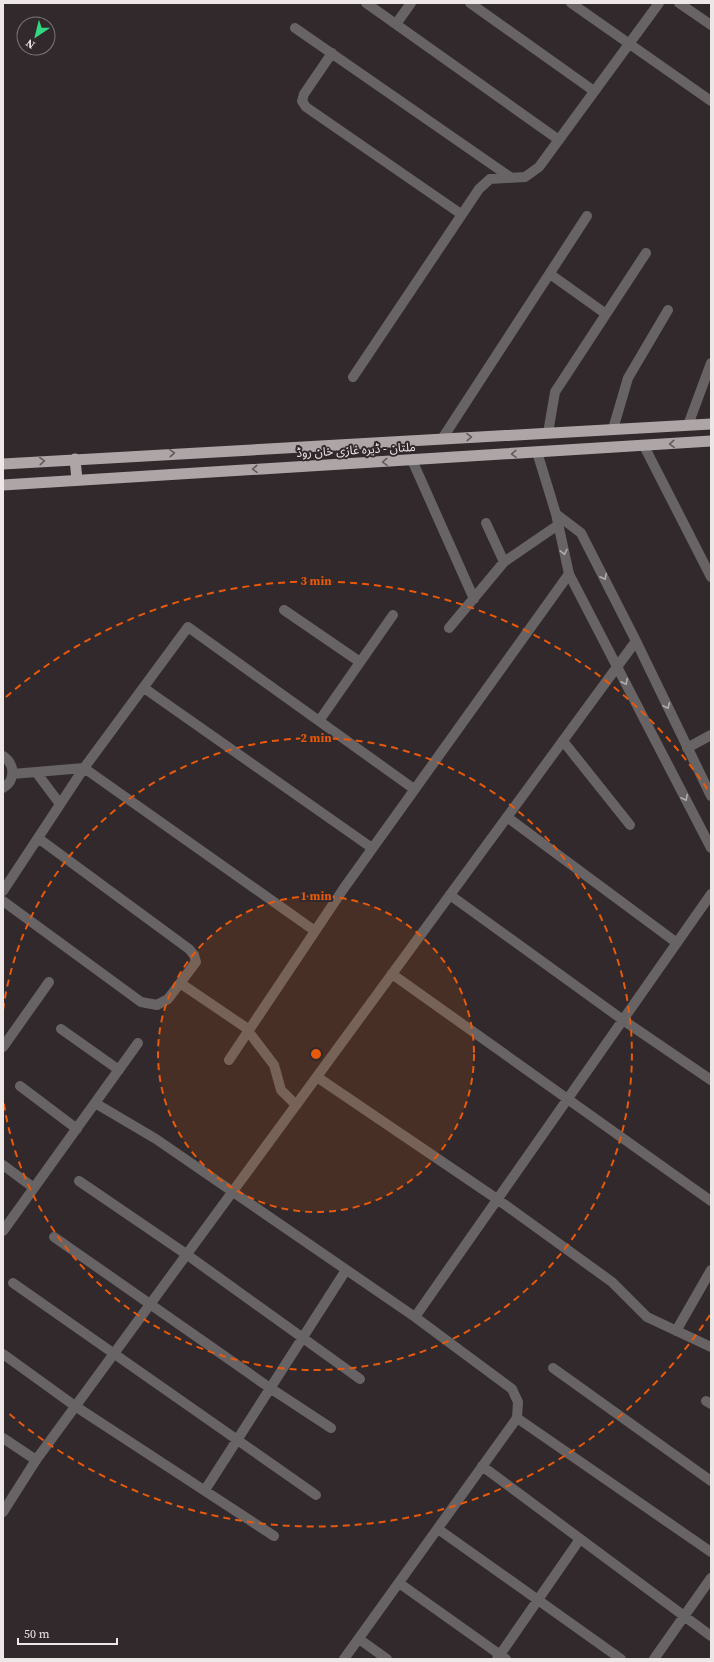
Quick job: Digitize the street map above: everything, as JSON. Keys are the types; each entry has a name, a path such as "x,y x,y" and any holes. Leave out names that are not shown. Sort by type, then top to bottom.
{"highway":[{"name":"ملتان - ڈیرہ غازی خان روڈ","path":"3,464 711,424"},
{"name":"ملتان - ڈیرہ غازی خان روڈ","path":"3,485 711,441"},
{"path":"75,459 77,480"}],"street":[{"path":"366,3 559,140"},
{"path":"396,24 411,3"},
{"path":"470,3 594,91"},
{"path":"571,3 711,101"},
{"path":"353,377 478,188 490,179 525,177 539,167 658,3"},
{"path":"679,3 711,25"},
{"path":"295,28 510,177"},
{"path":"332,53 304,94 302,101 306,107 462,214"},
{"path":"442,439 587,216"},
{"path":"548,433 555,392 646,253"},
{"path":"550,274 606,314"},
{"path":"613,429 628,378 668,310"},
{"path":"688,425 711,363"},
{"path":"644,446 711,577"},
{"path":"536,452 556,514 570,574 711,848"},
{"path":"412,460 474,599"},
{"path":"556,514 581,533 636,641 711,796"},
{"path":"486,523 504,562"},
{"path":"449,628 504,562 558,525"},
{"path":"229,1060 372,848 570,574"},
{"path":"284,610 360,662"},
{"path":"319,721 393,615"},
{"path":"3,891 84,768 188,628 414,789"},
{"path":"3,1512 36,1460 75,1406 636,641"},
{"path":"144,688 372,848"},
{"path":"687,748 711,735"},
{"path":"563,741 630,825"},
{"path":"3,756 8,759 12,766 10,781 3,788"},
{"path":"12,774 84,768 315,932"},
{"path":"36,772 60,804"},
{"path":"507,817 677,943"},
{"path":"3,901 141,1002 157,1005 168,999 196,962 194,955 189,949 38,838"},
{"path":"415,1317 711,894"},
{"path":"450,896 623,1020 711,1080"},
{"path":"392,974 711,1201"},
{"path":"4,1045 49,982"},
{"path":"180,983 245,1027 274,1065 281,1090 296,1105"},
{"path":"61,1029 119,1070"},
{"path":"3,1232 138,1043"},
{"path":"317,1077 497,1199 612,1282 647,1317 711,1347"},
{"path":"20,1086 77,1129"},
{"path":"95,1103 156,1138 232,1192 415,1317 512,1389 518,1402 517,1418 344,1659"},
{"path":"3,1165 34,1188"},
{"path":"79,1181 186,1254 360,1379"},
{"path":"54,1238 270,1388 331,1428"},
{"path":"205,1490 346,1270"},
{"path":"676,1331 711,1270"},
{"path":"13,1283 316,1495"},
{"path":"3,1354 75,1406 274,1536"},
{"path":"554,1368 711,1481"},
{"path":"517,1418 711,1552"},
{"path":"3,1438 36,1460"},
{"path":"482,1466 711,1636"},
{"path":"438,1529 621,1659"},
{"path":"398,1583 501,1658 538,1600 580,1539"},
{"path":"654,1659 711,1578"},
{"path":"359,1639 387,1659"}]}
